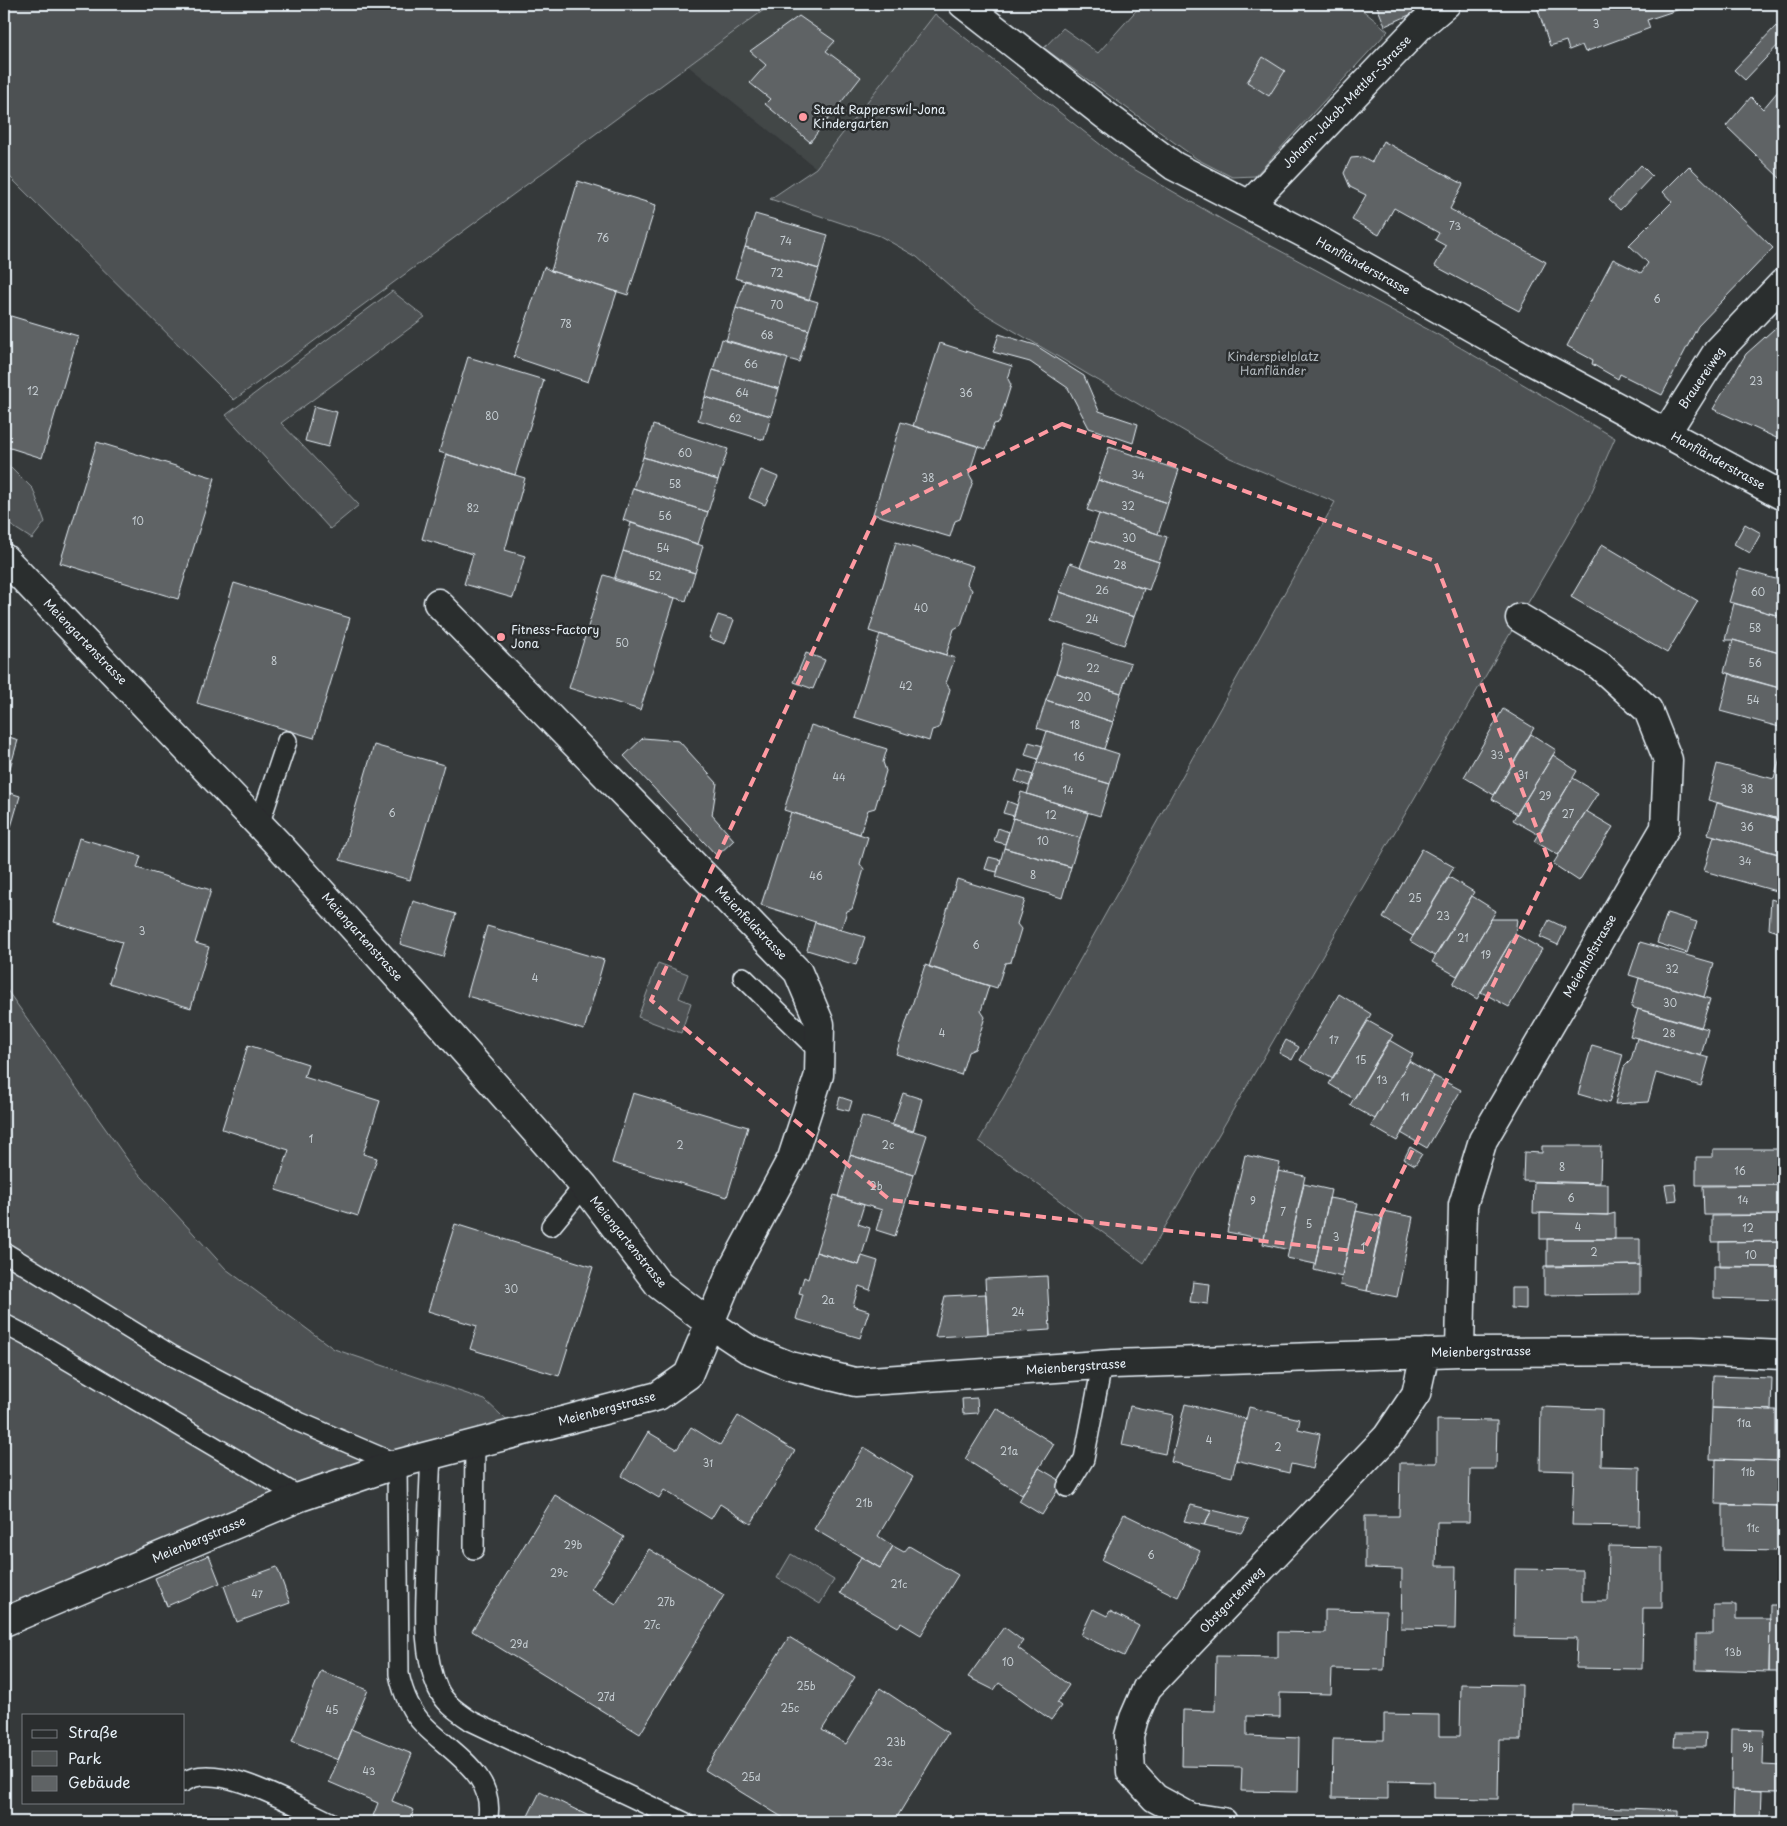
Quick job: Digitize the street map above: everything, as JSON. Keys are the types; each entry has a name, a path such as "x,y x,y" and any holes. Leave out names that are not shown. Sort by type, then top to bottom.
{"street":[{"name":"Hanfländerstrasse","path":"963,4 1105,115 1174,166 1331,247 1526,358 1783,496"},
{"name":"Johann-Jakob-Mettler-Strasse","path":"1250,204 1420,26 1446,4"},
{"name":"Brauereiweg","path":"1666,432 1716,352 1783,283"},
{"name":"Meiengartenstrasse","path":"4,558 260,825 446,1030 584,1186 659,1285 709,1323"},
{"name":"Meienfeldstrasse","path":"438,603 798,972 820,1024 819,1075 792,1158 731,1272 709,1323"},
{"name":"Meienhofstrasse","path":"1460,1352 1463,1205 1483,1140 1665,828 1668,760 1648,710 1600,666 1520,618"},
{"name":"Meienbergstrasse","path":"4,1622 300,1497 396,1464 658,1396 688,1374 709,1323 748,1349 781,1363 855,1382 1102,1365 1460,1352 1692,1351 1783,1355"},
{"name":"Obstgartenweg","path":"1223,1822 1190,1816 1154,1798 1131,1772 1129,1736 1134,1718 1147,1688 1387,1437 1416,1394 1426,1353"}],"lane":[{"path":"260,825 287,741"},
{"path":"743,977 820,1052"},
{"path":"551,1226 584,1186"},
{"path":"4,1252 173,1356 298,1422 396,1464 399,1674 403,1692 423,1725 470,1766 483,1782 488,1801 487,1822"},
{"path":"4,1324 300,1497"},
{"path":"1067,1487 1084,1458 1102,1365"},
{"path":"474,1549 475,1443"},
{"path":"431,1456 425,1624 429,1656 438,1689 446,1701 455,1711 471,1721 684,1822"},
{"path":"185,1781 189,1778 208,1776 227,1778 252,1785 330,1822"}],"highlighted area":[{"path":"1062,424 1435,561 1551,866 1363,1252 890,1200 651,1000 875,517"}],"shaded area":[{"name":"Stadt Rapperswil-Jona Kindergarten","path":"772,4 922,4 935,14 816,168 688,66"}],"green space":[{"path":"4,4 772,4 234,400 4,171"},
{"path":"1142,4 1355,4 1388,31 1255,176 1232,177 1197,159 1044,48 1063,28 1098,53"},
{"name":"Kinderspielplatz Hanfländer","path":"935,14 1125,164 1228,223 1444,338 1615,438 1589,498 1144,1263 979,1141 1335,502 1230,458 975,308 917,257 880,236 770,199 816,168"},
{"path":"392,291 425,317 281,423 359,505 330,529 226,415"},
{"path":"4,462 33,489 45,522 32,539 4,521"},
{"path":"658,963 688,974 679,998 691,1003 681,1033 638,1017"},
{"path":"4,986 132,1166 226,1269 334,1349 485,1400 518,1431 475,1443 4,1622"},
{"path":"791,1554 834,1580 820,1604 777,1578"}],"building":[{"path":"1376,4 1412,4 1416,12 1385,26"},
{"path":"1536,4 1678,4 1680,9 1647,20 1650,28 1585,52 1582,45 1569,50 1566,41 1550,46"},
{"path":"799,16 835,41 826,51 861,77 810,142 765,104 770,99 750,83 766,65 750,51"},
{"path":"1776,26 1783,34 1783,40 1745,80 1734,70"},
{"path":"1263,57 1285,71 1269,96 1247,82"},
{"path":"1783,85 1783,181 1726,126 1751,97 1763,109"},
{"path":"1383,141 1463,184 1450,209 1546,262 1519,311 1435,266 1446,246 1435,240 1439,233 1394,208 1379,235 1352,220 1366,195 1350,187 1344,173 1351,158 1363,157 1372,162"},
{"path":"1641,165 1652,176 1620,210 1609,200"},
{"path":"1689,166 1773,248 1698,326 1662,395 1620,374 1618,379 1592,364 1593,360 1567,346 1613,259 1641,273 1648,263 1629,245 1672,202 1663,192"},
{"path":"578,181 656,205 628,295 551,271"},
{"path":"755,214 828,235 819,269 745,247"},
{"path":"745,247 819,269 809,300 735,278"},
{"path":"544,267 551,271 617,292 588,382 514,357"},
{"path":"745,280 818,302 809,330 736,308"},
{"path":"736,308 809,330 799,362 726,341"},
{"path":"4,314 78,336 42,458 4,446"},
{"path":"1783,321 1783,441 1713,409 1746,354"},
{"path":"999,334 1035,345 1084,376 1099,411 1138,424 1133,443 1089,428 1068,388 1030,362 993,352"},
{"path":"722,339 788,358 779,389 713,370"},
{"path":"940,343 1012,366 1008,379 1011,385 999,423 994,424 986,449 913,426"},
{"path":"468,357 544,380 515,475 439,452"},
{"path":"713,370 779,389 771,416 705,397"},
{"path":"705,397 771,416 764,440 698,420"},
{"path":"314,406 337,412 328,447 305,441"},
{"path":"901,422 978,446 969,474 973,481 960,519 955,521 950,537 873,514"},
{"path":"653,425 728,449 718,480 643,457"},
{"path":"97,442 215,478 178,599 60,563"},
{"path":"1109,447 1179,470 1168,503 1098,480"},
{"path":"446,454 525,478 505,550 525,556 513,598 464,584 473,554 422,539"},
{"path":"643,457 718,480 708,512 633,488"},
{"path":"761,470 778,477 765,505 749,498"},
{"path":"1098,480 1168,503 1158,534 1087,510"},
{"path":"633,488 708,512 698,544 623,520"},
{"path":"1099,514 1167,537 1159,562 1090,540"},
{"path":"631,523 703,546 695,573 623,551"},
{"path":"1745,524 1761,533 1750,553 1734,544"},
{"path":"1090,540 1159,562 1149,590 1080,567"},
{"path":"896,542 973,566 967,584 972,590 961,625 954,629 946,655 869,631"},
{"path":"1602,544 1698,601 1667,653 1571,597"},
{"path":"623,551 695,573 686,601 614,580"},
{"path":"1070,563 1144,589 1134,617 1060,592"},
{"path":"1739,569 1783,581 1783,617 1729,602"},
{"path":"604,575 675,598 640,710 569,688"},
{"path":"234,583 350,618 314,738 197,703"},
{"path":"1060,592 1134,617 1124,645 1051,621"},
{"path":"1734,603 1783,617 1783,654 1733,640 1725,640"},
{"path":"718,615 734,620 725,644 709,638"},
{"path":"880,634 955,658 946,683 950,689 939,728 932,730 929,741 854,717"},
{"path":"1733,640 1783,654 1783,689 1724,672"},
{"path":"1065,643 1131,663 1121,693 1056,673"},
{"path":"806,653 825,660 813,689 794,682"},
{"path":"1056,673 1121,693 1113,722 1046,700"},
{"path":"1730,673 1734,676 1783,689 1783,728 1720,711"},
{"path":"1046,700 1113,722 1104,749 1037,728"},
{"path":"1503,709 1534,728 1494,795 1464,777"},
{"path":"811,725 887,749 883,762 886,771 875,808 868,810 860,834 784,810"},
{"path":"1047,731 1119,754 1110,784 1037,762"},
{"path":"1531,734 1556,750 1517,814 1492,799"},
{"path":"4,735 18,740 4,789"},
{"path":"643,738 679,741 717,783 712,815 734,840 717,856 624,756"},
{"path":"1029,742 1043,746 1038,759 1025,755"},
{"path":"374,745 444,765 410,880 340,860"},
{"path":"1553,755 1577,771 1539,835 1513,820"},
{"path":"1780,758 1783,759 1783,820 1708,800 1717,764 1774,779"},
{"path":"1037,762 1110,784 1100,816 1027,794"},
{"path":"1019,770 1033,775 1029,786 1015,781"},
{"path":"1573,778 1598,793 1558,855 1534,841"},
{"path":"4,791 20,796 4,851"},
{"path":"1021,792 1088,813 1080,838 1013,818"},
{"path":"1007,801 1017,805 1014,816 1003,813"},
{"path":"1717,803 1783,820 1781,855 1708,834"},
{"path":"1586,811 1613,827 1579,881 1553,864"},
{"path":"791,812 868,837 860,864 864,869 860,883 852,909 847,911 841,930 761,905"},
{"path":"1013,818 1080,838 1071,867 1004,848"},
{"path":"998,828 1009,832 1005,844 994,841"},
{"path":"1714,836 1783,855 1783,866 1776,891 1704,871"},
{"path":"79,838 141,856 137,868 211,890 195,943 209,947 191,1008 109,983 122,942 54,922"},
{"path":"1004,848 1071,867 1062,898 996,877"},
{"path":"1422,849 1454,867 1413,936 1383,918"},
{"path":"989,857 1001,860 997,872 985,869"},
{"path":"1449,877 1474,892 1435,956 1410,941"},
{"path":"957,879 1025,900 1017,924 1021,929 1011,962 1005,963 997,988 929,967"},
{"path":"1472,896 1496,911 1457,976 1432,962"},
{"path":"1771,899 1783,903 1781,933 1769,929"},
{"path":"413,901 456,914 443,957 400,944"},
{"path":"1667,913 1697,922 1687,953 1657,943"},
{"path":"1491,919 1517,919 1515,934 1477,999 1453,984"},
{"path":"1549,920 1566,928 1558,945 1540,937"},
{"path":"815,922 865,937 856,965 807,950"},
{"path":"487,926 604,960 584,1030 467,996"},
{"path":"1515,934 1542,949 1509,1007 1481,992"},
{"path":"1640,942 1714,963 1704,997 1629,975"},
{"path":"925,965 989,986 981,1011 985,1017 975,1049 968,1052 961,1075 896,1054"},
{"path":"1639,978 1710,999 1701,1028 1631,1007"},
{"path":"1339,994 1371,1014 1333,1079 1300,1060"},
{"path":"1638,1009 1708,1029 1701,1056 1630,1036"},
{"path":"1368,1021 1393,1035 1354,1099 1329,1084"},
{"path":"1637,1038 1709,1058 1701,1086 1656,1073 1648,1102 1615,1104 1624,1067 1631,1060"},
{"path":"1286,1040 1299,1047 1292,1060 1279,1053"},
{"path":"1389,1040 1413,1054 1375,1119 1350,1105"},
{"path":"248,1045 308,1064 304,1077 380,1101 363,1154 377,1158 358,1216 276,1190 289,1150 222,1129"},
{"path":"1592,1045 1623,1054 1609,1103 1578,1094"},
{"path":"1409,1061 1434,1076 1397,1141 1371,1126"},
{"path":"1783,1064 1783,1078 1780,1077"},
{"path":"1434,1076 1461,1090 1427,1148 1401,1133"},
{"path":"633,1093 748,1127 727,1197 612,1163"},
{"path":"903,1093 922,1099 913,1132 892,1126"},
{"path":"840,1097 852,1101 849,1111 837,1108"},
{"path":"862,1116 927,1135 914,1175 850,1155"},
{"path":"1542,1146 1601,1146 1600,1183 1523,1181 1524,1152 1542,1153"},
{"path":"1410,1147 1422,1154 1415,1165 1404,1159"},
{"path":"1713,1149 1783,1149 1783,1185 1696,1185 1696,1157 1713,1157"},
{"path":"850,1155 914,1175 895,1236 876,1230 882,1210 838,1197"},
{"path":"1245,1155 1280,1163 1264,1239 1227,1232"},
{"path":"1278,1171 1305,1176 1289,1250 1263,1244"},
{"path":"1534,1182 1608,1184 1608,1215 1533,1213"},
{"path":"1304,1184 1331,1190 1315,1264 1287,1258"},
{"path":"1675,1184 1677,1200 1668,1201 1665,1185"},
{"path":"1783,1185 1783,1215 1704,1215 1703,1186"},
{"path":"834,1195 864,1205 858,1224 870,1228 859,1265 816,1252"},
{"path":"1329,1198 1358,1203 1342,1277 1314,1270"},
{"path":"1356,1211 1383,1217 1367,1291 1340,1285"},
{"path":"1383,1211 1413,1217 1397,1297 1367,1291"},
{"path":"1540,1213 1608,1215 1615,1213 1615,1239 1540,1239"},
{"path":"1783,1215 1783,1241 1712,1242 1712,1216"},
{"path":"455,1224 593,1267 559,1376 470,1349 477,1326 428,1311"},
{"path":"1547,1239 1640,1239 1640,1265 1547,1267"},
{"path":"1783,1241 1783,1267 1719,1267 1719,1242"},
{"path":"816,1252 859,1265 862,1256 878,1261 870,1290 859,1286 853,1306 869,1311 860,1338 796,1319 803,1294 799,1293 804,1277 808,1279"},
{"path":"1640,1265 1640,1294 1544,1295 1544,1266"},
{"path":"1714,1266 1783,1267 1783,1300 1714,1298"},
{"path":"1047,1276 1050,1330 988,1334 985,1279"},
{"path":"1193,1282 1210,1284 1208,1304 1190,1302"},
{"path":"1511,1288 1526,1288 1526,1309 1511,1308"},
{"path":"986,1294 988,1334 935,1337 945,1296"},
{"path":"1713,1376 1772,1378 1771,1410 1712,1408"},
{"path":"977,1398 978,1413 963,1414 962,1399"},
{"path":"1185,1404 1246,1419 1232,1477 1171,1462"},
{"path":"1130,1406 1173,1415 1165,1454 1122,1445"},
{"path":"1249,1407 1300,1419 1298,1429 1320,1434 1313,1469 1291,1464 1289,1473 1236,1460"},
{"path":"1541,1407 1602,1409 1601,1466 1640,1467 1639,1526 1572,1525 1574,1471 1540,1470"},
{"path":"996,1408 1054,1444 1022,1495 965,1459"},
{"path":"1712,1408 1776,1410 1776,1437 1783,1437 1783,1461 1710,1459"},
{"path":"738,1416 795,1451 751,1524 720,1504 711,1519 664,1490 659,1498 622,1476 648,1432 677,1449 691,1427 720,1445"},
{"path":"1437,1420 1497,1421 1496,1469 1470,1469 1469,1522 1437,1522 1436,1566 1456,1566 1455,1629 1401,1628 1402,1569 1365,1568 1365,1516 1399,1516 1400,1463 1437,1463"},
{"path":"864,1447 913,1477 878,1536 893,1546 880,1568 814,1529"},
{"path":"1716,1459 1781,1461 1783,1506 1715,1504"},
{"path":"1039,1468 1063,1482 1042,1515 1019,1501"},
{"path":"555,1495 624,1537 591,1589 616,1604 649,1549 724,1595 640,1734 472,1631"},
{"path":"1191,1505 1212,1510 1204,1525 1184,1521"},
{"path":"1723,1505 1783,1506 1783,1551 1723,1550"},
{"path":"1212,1510 1249,1519 1241,1533 1204,1525"},
{"path":"1124,1514 1200,1551 1178,1597 1102,1560"},
{"path":"893,1546 904,1552 909,1546 958,1575 921,1635 901,1623 898,1627 840,1593 861,1557 880,1568"},
{"path":"1609,1546 1662,1547 1662,1608 1643,1608 1642,1669 1576,1668 1577,1638 1514,1637 1515,1569 1582,1570 1582,1601 1608,1601"},
{"path":"209,1555 220,1583 167,1606 155,1578"},
{"path":"277,1567 290,1603 237,1622 224,1586"},
{"path":"1713,1605 1736,1605 1736,1619 1770,1619 1769,1672 1696,1670 1696,1634 1713,1634"},
{"path":"1770,1605 1783,1605 1783,1672 1769,1672"},
{"path":"1093,1609 1107,1616 1110,1611 1139,1626 1124,1656 1081,1635"},
{"path":"1325,1610 1386,1611 1384,1670 1332,1669 1331,1694 1280,1693 1280,1717 1247,1716 1247,1736 1299,1738 1298,1792 1241,1791 1242,1767 1182,1766 1183,1710 1215,1711 1216,1656 1278,1657 1278,1632 1325,1633"},
{"path":"1004,1627 1023,1641 1018,1648 1069,1685 1057,1703 1061,1706 1051,1720 999,1683 994,1690 968,1677"},
{"path":"789,1637 855,1677 822,1730 846,1744 880,1688 948,1733 894,1822 790,1822 705,1770"},
{"path":"321,1671 368,1690 338,1760 292,1741"},
{"path":"1461,1684 1522,1685 1521,1740 1499,1740 1498,1799 1434,1798 1434,1782 1388,1781 1388,1799 1332,1798 1333,1739 1384,1740 1384,1714 1439,1715 1439,1736 1460,1736"},
{"path":"351,1729 412,1754 392,1801 414,1810 409,1822 388,1822 373,1816 378,1803 329,1782"},
{"path":"1732,1729 1764,1730 1763,1765 1783,1766 1783,1791 1731,1790"},
{"path":"1675,1733 1706,1733 1705,1747 1674,1747"},
{"path":"1734,1790 1762,1791 1761,1821 1781,1822 1733,1822"},
{"path":"540,1792 601,1822 525,1822"},
{"path":"1571,1806 1679,1810 1679,1822 1571,1822"}],"place":[{"name":"Stadt Rapperswil-Jona Kindergarten","path":"803,117"},
{"name":"Fitness-Factory Jona","path":"501,637"}]}
